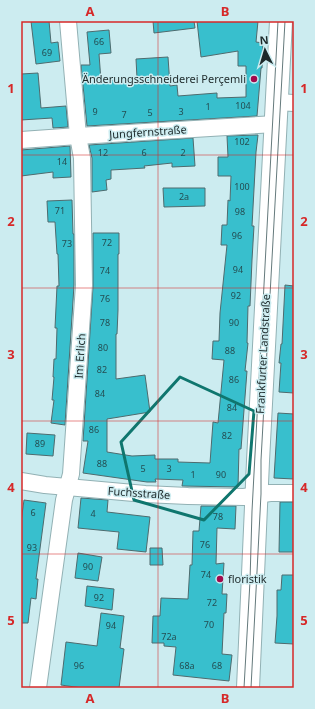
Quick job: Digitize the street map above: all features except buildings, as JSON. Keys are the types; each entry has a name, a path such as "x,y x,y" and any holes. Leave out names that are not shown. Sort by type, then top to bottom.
{"street":[{"name":"Im Erlich","path":"38,688 64,500 71,474 84,285 82,158 78,136 68,21"},
{"name":"Frankfurter Landstraße","path":"248,688 258,446 275,124 285,102 281,21"},
{"name":"Jungfernstraße","path":"21,140 275,124"},
{"name":"Fuchsstraße","path":"21,481 45,485 145,494 188,496 244,497 270,493 294,493"}],"highlighted area":[{"path":"180,377 254,411 249,474 204,520 134,500 121,442"}],"tram line":[{"path":"244,688 278,21"},
{"path":"251,688 261,494 261,460 285,21"}],"place":[{"name":"Änderungsschneiderei Perçemli","path":"254,79"},
{"name":"floristik","path":"220,579"}]}
